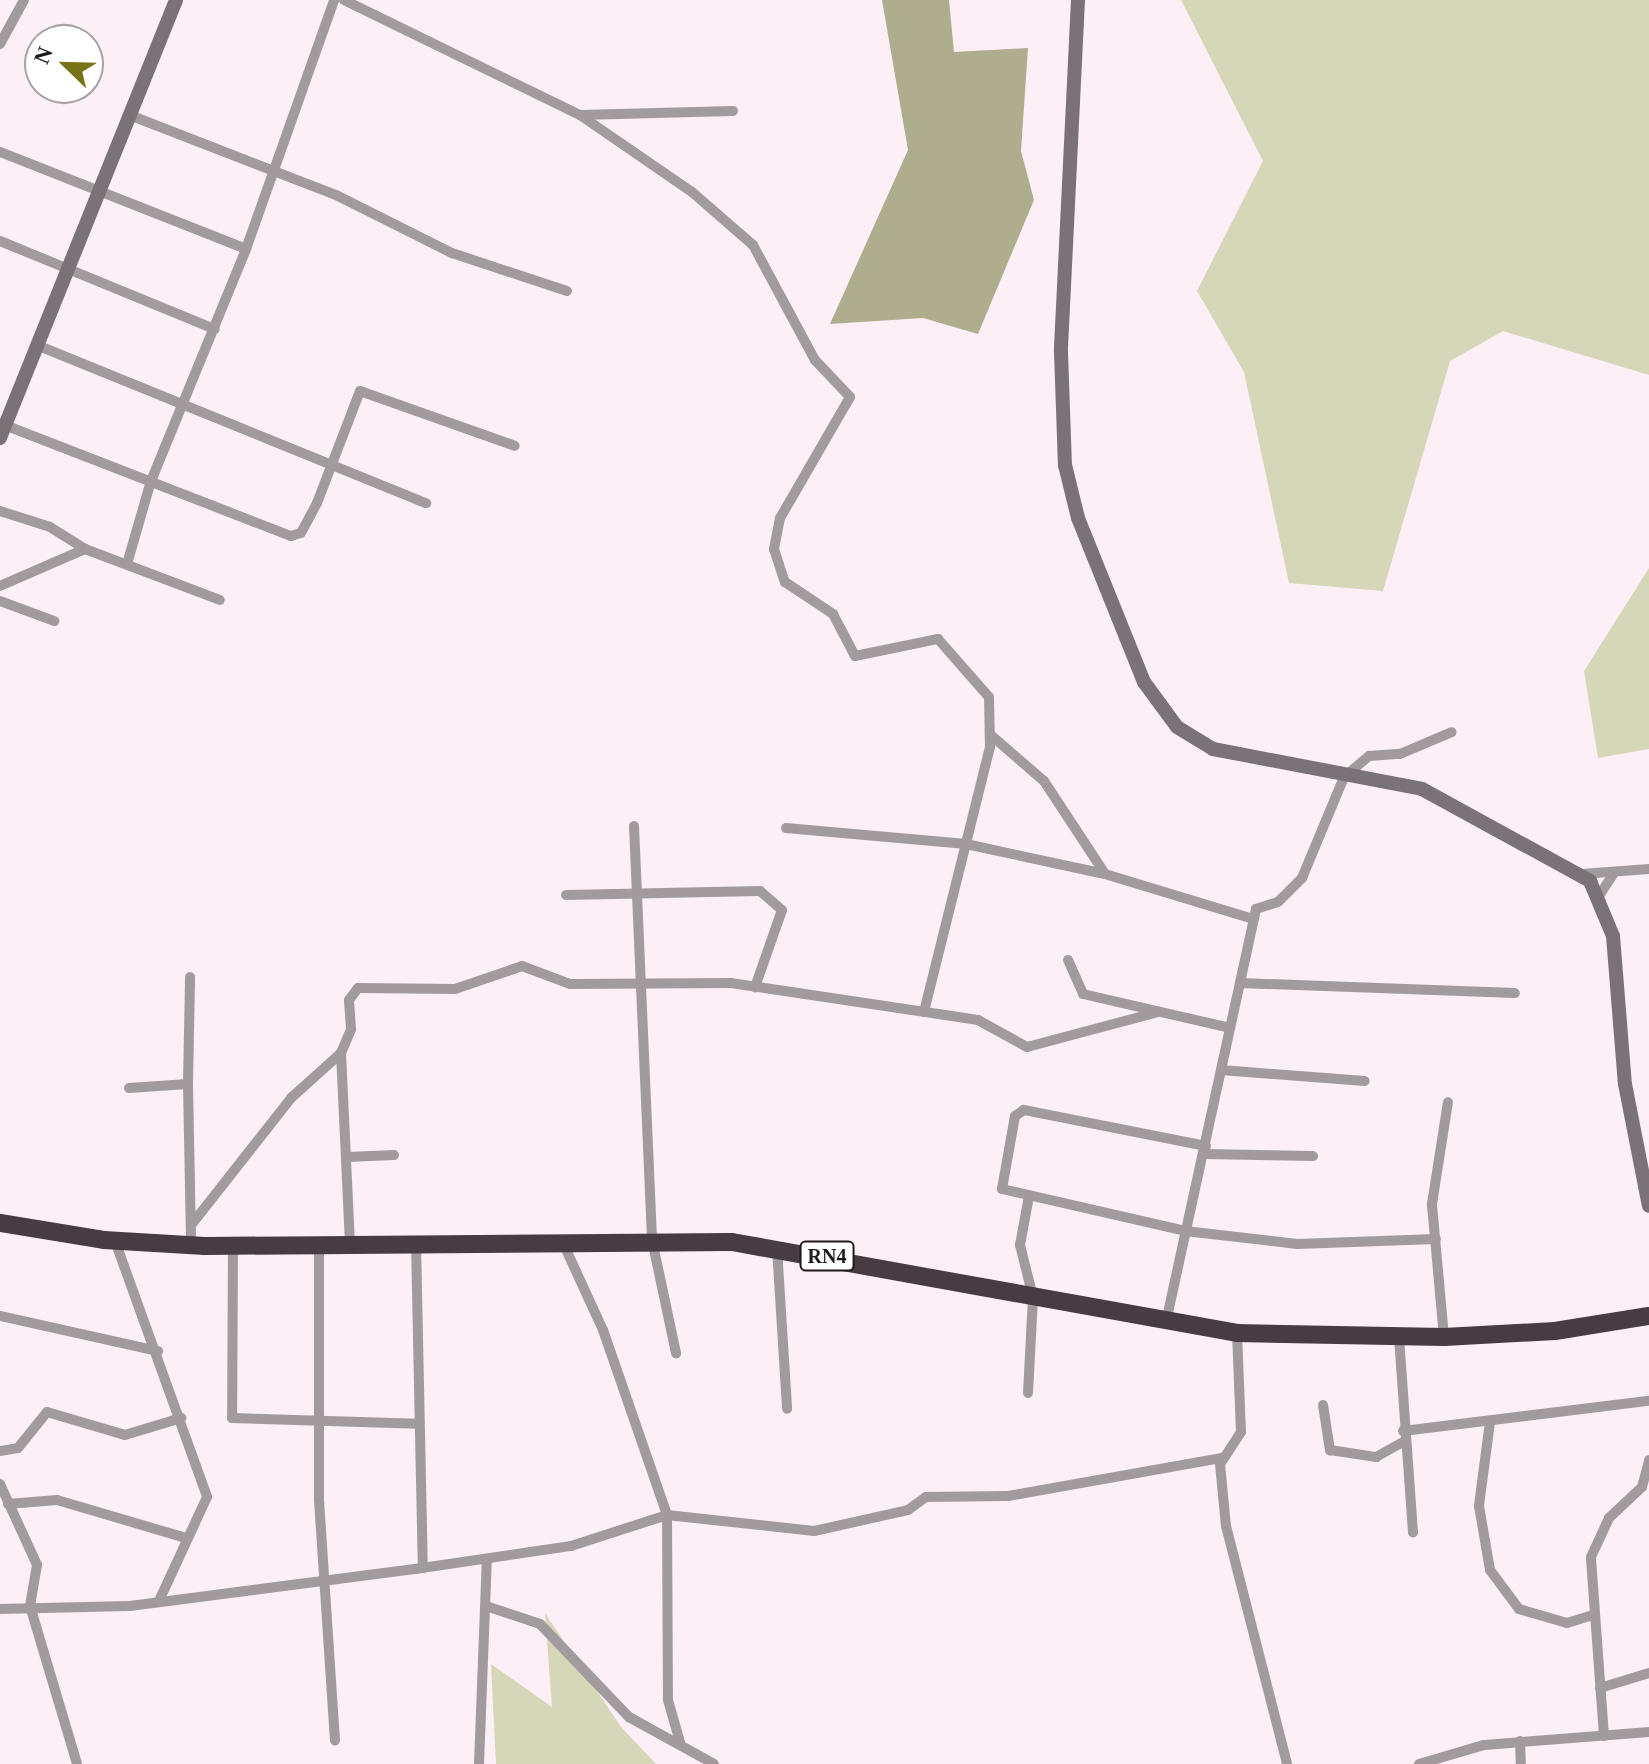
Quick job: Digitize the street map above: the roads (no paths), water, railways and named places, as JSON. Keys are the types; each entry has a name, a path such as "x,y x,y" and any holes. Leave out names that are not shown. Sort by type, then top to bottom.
{"highway":[{"name":"RN4","path":"0,1223 115,1241 191,1245 652,1240 777,1248 1166,1324 1237,1333 1444,1337 1555,1331 1649,1318"}],"street":[{"path":"0,44 24,0"},
{"path":"176,0 39,346 2,429 151,481 291,536 305,528 356,397 367,390 515,446"},
{"path":"127,564 151,481 246,249 334,0"},
{"path":"344,0 580,115 692,192 753,245 815,360 850,397 780,518 774,549 785,582 833,614 855,656 931,637 943,642 989,697 992,736 924,1012"},
{"path":"1078,0 1061,352 1072,501 1132,655 1165,715 1227,754 1431,792 1582,874 1599,896 1613,936 1625,1084 1649,1206"},
{"path":"580,115 733,111"},
{"path":"132,116 274,171 452,253 567,291"},
{"path":"0,152 246,249"},
{"path":"0,241 215,329"},
{"path":"39,346 426,503"},
{"path":"0,511 50,527 85,549 220,600"},
{"path":"0,586 85,549"},
{"path":"0,601 54,621"},
{"path":"1166,1324 1253,919 1302,878 1344,777 1369,756 1400,754 1452,732"},
{"path":"992,736 1044,781 1105,874"},
{"path":"634,826 645,985 652,1240 676,1353"},
{"path":"786,828 966,844 1105,874 1253,919"},
{"path":"1582,874 1649,869"},
{"path":"1599,896 1614,873"},
{"path":"566,895 760,891 778,902 778,933 755,987"},
{"path":"1068,960 1083,994 1230,1028"},
{"path":"192,1224 291,1098 341,1053 351,1029 349,1000 358,988 455,989 522,966 570,984 755,987 924,1012 989,1024 1027,1047 1159,1012"},
{"path":"190,977 191,1245"},
{"path":"1240,983 1515,993"},
{"path":"341,1053 350,1244"},
{"path":"1221,1070 1365,1081"},
{"path":"129,1088 188,1084"},
{"path":"1444,1337 1432,1204 1448,1102"},
{"path":"1313,1156 1205,1150 1024,1110 1015,1116 1002,1189 1185,1231 1297,1244 1436,1239"},
{"path":"347,1157 394,1155"},
{"path":"1028,1393 1033,1297 1020,1245 1029,1196"},
{"path":"115,1241 158,1351 207,1497 159,1601"},
{"path":"562,1241 603,1330 667,1515 668,1700 680,1742"},
{"path":"416,1242 423,1568"},
{"path":"319,1244 323,1577 335,1740"},
{"path":"233,1246 232,1418 321,1425 418,1424"},
{"path":"777,1248 787,1409"},
{"path":"0,1316 158,1351"},
{"path":"1237,1333 1241,1432 1221,1458 1226,1526 1287,1764"},
{"path":"1399,1337 1413,1533"},
{"path":"1323,1405 1330,1450 1376,1457 1404,1436 1649,1401"},
{"path":"0,1451 18,1448 47,1412 125,1435 181,1418"},
{"path":"1490,1422 1479,1506 1490,1570 1519,1609 1567,1623 1594,1615"},
{"path":"0,1609 159,1601 323,1577 487,1559 583,1543 667,1515 814,1531 908,1510 926,1497 1008,1496 1221,1458"},
{"path":"1604,1736 1594,1615 1596,1542 1621,1501 1642,1487 1649,1460"},
{"path":"0,1484 37,1565 30,1606 77,1764"},
{"path":"8,1504 57,1500 186,1538"},
{"path":"479,1764 487,1559"},
{"path":"486,1606 540,1624 629,1717 680,1742 714,1764"},
{"path":"1600,1688 1649,1673"},
{"path":"1419,1764 1520,1741 1649,1732"},
{"path":"1520,1741 1521,1764"}]}
